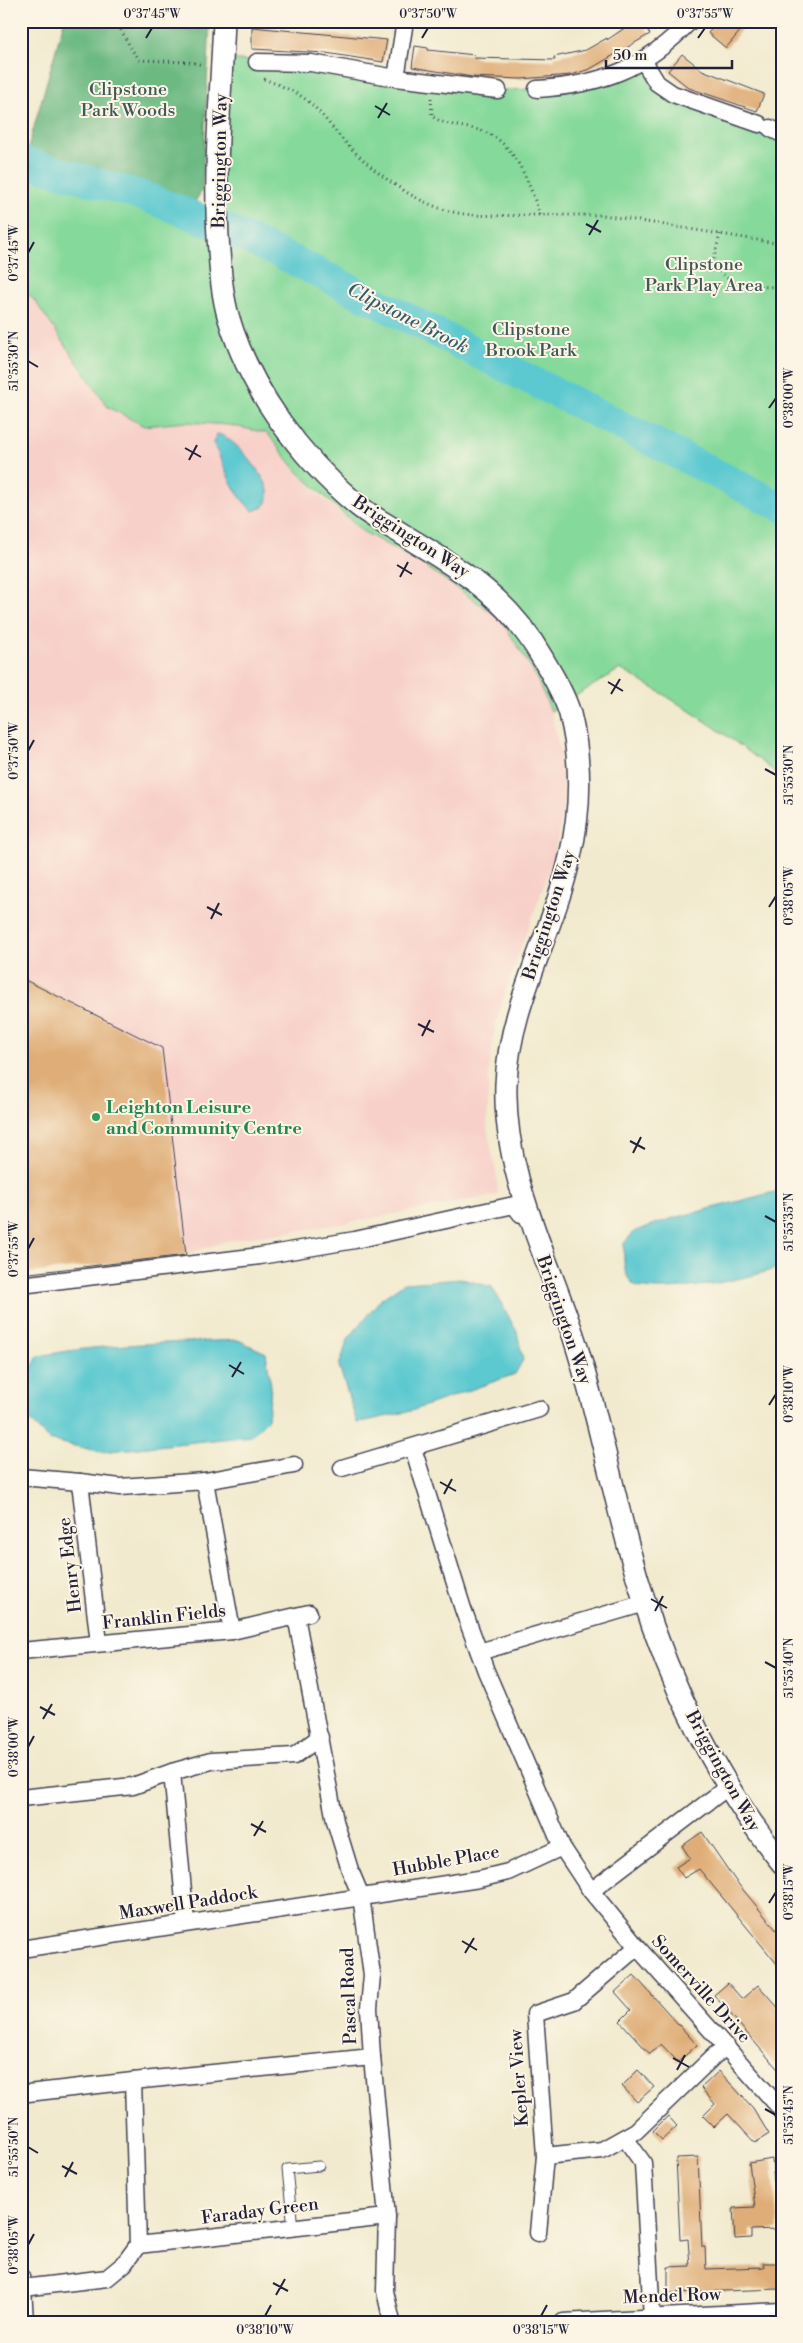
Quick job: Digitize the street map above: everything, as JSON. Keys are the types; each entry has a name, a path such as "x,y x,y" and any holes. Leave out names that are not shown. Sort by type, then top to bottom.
{"street":[{"name":"Briggington Way","path":"224,21 216,190 220,270 225,305 242,352 261,390 296,442 355,503 481,584 508,609 531,637 569,710 576,752 580,795 570,861 528,980 513,1035 506,1080 506,1126 516,1174 536,1237 575,1341 645,1603 698,1734 760,1837 782,1863"},
{"path":"396,78 405,21"},
{"path":"537,89 566,87 616,75 643,60 690,21"},
{"path":"643,60 657,83 673,94 770,129"},
{"path":"258,69 311,63 362,74 498,90"},
{"path":"21,1285 260,1256 355,1240 514,1204 520,1214 529,1212"},
{"path":"342,1468 539,1409"},
{"name":"Somerville Drive","path":"413,1448 463,1609 479,1652 562,1847 591,1891 637,1947 727,2047 780,2108 782,2113"},
{"path":"21,1477 120,1487 205,1481 294,1465"},
{"path":"205,1481 232,1631"},
{"name":"Henry Edge","path":"80,1482 100,1643"},
{"path":"479,1652 645,1603"},
{"name":"Franklin Fields","path":"21,1651 232,1631 302,1614"},
{"name":"Pascal Road","path":"302,1614 335,1822 350,1870 361,1896 372,1975 369,2008 372,2057 387,2217 385,2291 392,2322"},
{"path":"21,1798 133,1786 211,1761 294,1756 320,1737"},
{"path":"172,1772 186,1923"},
{"path":"591,1891 729,1786"},
{"name":"Hubble Place","path":"361,1896 479,1879 508,1872 562,1847"},
{"name":"Maxwell Paddock","path":"21,1949 361,1896"},
{"name":"Kepler View","path":"538,2233 545,2156 535,2014 574,2001 637,1947"},
{"path":"545,2156 602,2150 626,2138 636,2131 715,2055 727,2047"},
{"path":"28,2093 372,2057"},
{"path":"25,2322 22,2283 107,2278 124,2264 138,2246 133,2081"},
{"path":"626,2138 643,2163 652,2318"},
{"name":"Faraday Green","path":"138,2246 387,2217"},
{"name":"Mendel Row","path":"563,2322 782,2311"}],"lane":[{"path":"293,2228 287,2169 319,2166"}],"path":[{"path":"116,21 132,50 140,60 189,62 208,66"},
{"path":"258,69 308,102 353,150 374,169 402,190 446,210 463,214 603,215 782,244"},
{"path":"427,82 432,116 447,124 462,125 484,132 507,148 520,167 540,215"},
{"path":"720,234 713,262 721,274 733,281 753,287 782,286"}],"shaded area":[{"path":"21,287 35,301 108,407 144,426 186,422 229,425 267,433 297,471 320,496 362,531 422,564 500,618 533,671 551,711 561,756 564,802 558,838 548,874 508,984 495,1026 489,1068 487,1129 496,1170 498,1195 335,1225 226,1241 186,1255 162,1048 21,978"}],"green space":[{"name":"Clipstone Park Woods","path":"64,21 210,21 202,191 192,206 160,192 95,172 24,162"},
{"name":"Clipstone Brook Park","path":"231,59 498,90 537,89 643,60 657,83 782,134 782,778 703,720 620,669 551,711 533,671 500,618 422,564 362,531 297,471 267,433 229,425 186,422 144,426 108,407 35,301 21,287 21,161 95,172 186,202 210,216"}],"water":[{"path":"217,434 231,441 260,473 268,489 267,503 261,508 253,511 234,488 213,443"},
{"path":"782,1190 782,1266 770,1271 729,1281 681,1288 643,1288 632,1283 629,1279 624,1264 624,1243 635,1231 670,1219"},
{"path":"462,1279 492,1287 517,1332 523,1360 515,1374 411,1411 357,1423 339,1366 348,1339 380,1300 404,1283"},
{"path":"238,1340 266,1353 271,1386 268,1419 251,1436 101,1452 49,1440 28,1419 27,1378 38,1356 113,1346"}],"building":[{"path":"635,21 641,21 650,34 590,69 571,75 521,79 472,77 412,67 415,46 428,48 428,50 475,55 474,58 555,60 554,57 586,50 607,38 607,40"},
{"path":"718,21 730,21 741,30 726,48 708,33"},
{"path":"252,27 387,40 383,62 326,53 252,49"},
{"path":"682,54 702,70 764,94 757,111 689,88 668,71"},
{"name":"Leighton Leisure and Community Centre","path":"21,978 162,1048 186,1255 21,1274"},
{"path":"702,1832 735,1880 782,1937 782,1970 699,1869 684,1878 676,1867 690,1858 682,1846"},
{"path":"634,1975 697,2045 678,2062 661,2044 650,2054 620,2021 631,2010 615,1992"},
{"path":"728,1983 742,1999 758,1985 782,2012 782,2074 714,1995"},
{"path":"638,2070 654,2087 637,2102 622,2086"},
{"path":"719,2071 753,2108 769,2134 755,2143 728,2114 714,2127 703,2116 715,2104 701,2088"},
{"path":"668,2116 677,2126 662,2140 653,2131"},
{"path":"698,2157 702,2247 705,2247 706,2269 764,2267 763,2263 777,2263 779,2289 668,2293 668,2267 690,2266 688,2239 680,2240 676,2158"},
{"path":"772,2159 778,2229 751,2230 751,2238 735,2239 733,2208 755,2207 749,2163"}],"waterway":[{"name":"Clipstone Brook","path":"21,161 143,196 224,228 291,259 782,507"}],"place":[{"name":"Leighton Leisure and Community Centre","path":"96,1117"}],"park label":[{"name":"Clipstone Park Play Area","path":"704,274"}]}
